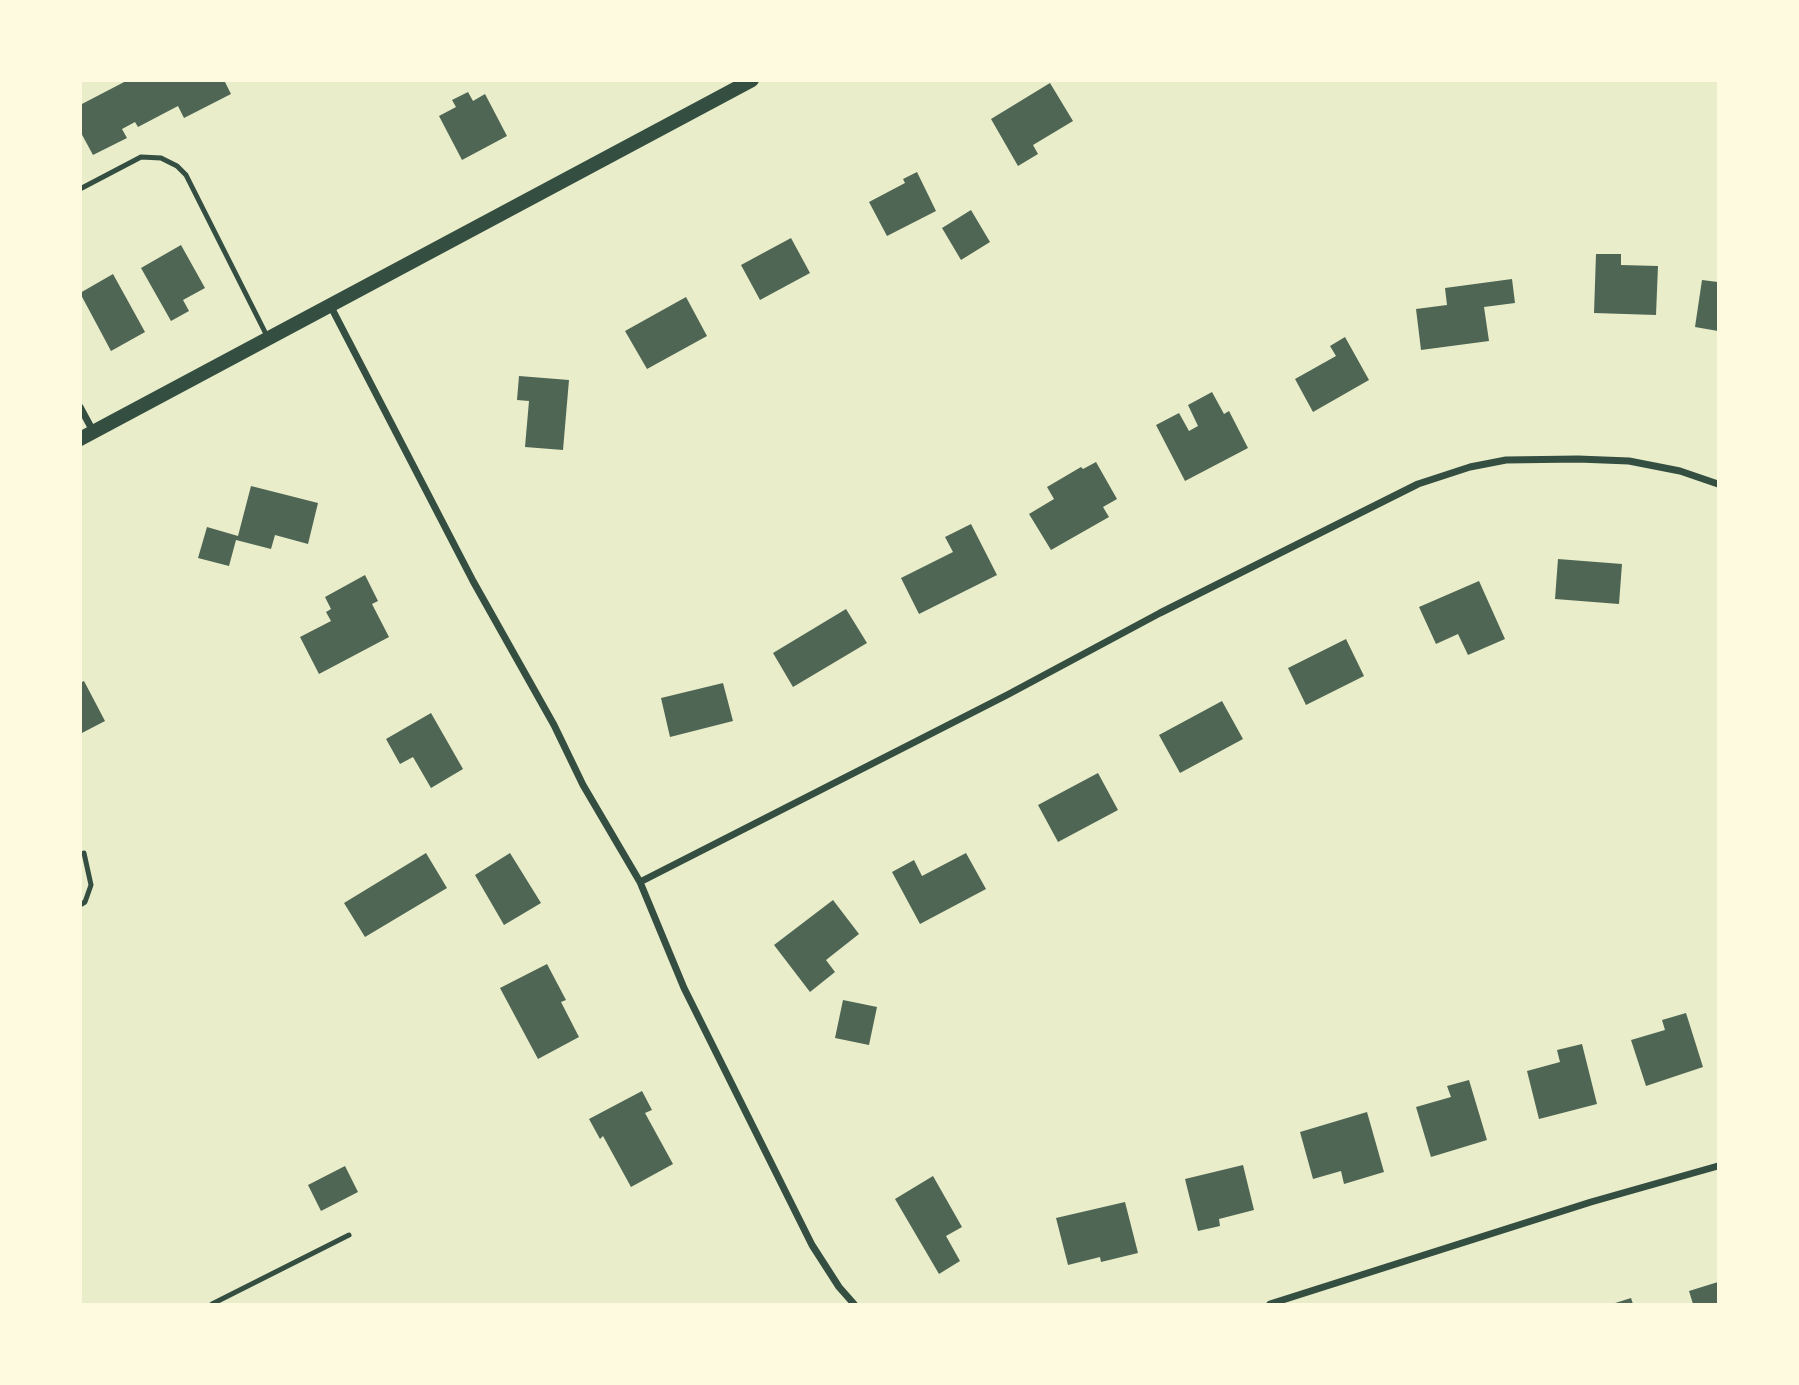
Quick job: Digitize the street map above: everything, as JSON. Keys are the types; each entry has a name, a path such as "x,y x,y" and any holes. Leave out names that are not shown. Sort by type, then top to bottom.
{"main road":[{"path":"87,436 752,80"}],"street":[{"path":"329,305 473,581 554,725 583,785 640,883 684,988 812,1245 839,1287 854,1304"},
{"path":"80,407 87,436"},
{"path":"640,883 1007,695 1160,613 1418,484 1471,467 1506,460 1578,459 1629,461 1680,471 1718,484"},
{"path":"1270,1304 1591,1202 1718,1166"}],"lane":[{"path":"80,189 141,158 160,158 177,166 186,175 268,338"},
{"path":"80,905 85,902 91,885 84,853"},
{"path":"212,1304 349,1235"}],"building":[{"path":"128,80 224,80 231,94 184,118 178,106 138,127 135,122 122,129 127,138 93,155 80,131 80,105"},
{"path":"1050,83 1073,121 1033,145 1038,154 1018,166 991,119"},
{"path":"468,92 473,101 485,94 507,136 462,160 439,116 456,107 452,100"},
{"path":"917,172 936,211 887,236 869,202 905,183 903,179"},
{"path":"971,210 990,242 961,260 942,228"},
{"path":"791,238 810,273 760,300 741,265"},
{"path":"181,245 205,288 183,300 189,311 171,321 141,268"},
{"path":"1596,254 1621,254 1621,265 1658,266 1656,315 1594,313"},
{"path":"113,274 145,332 111,351 80,293"},
{"path":"1512,279 1515,303 1484,307 1489,341 1421,350 1416,309 1447,305 1445,288"},
{"path":"1702,280 1718,282 1718,331 1695,327"},
{"path":"686,297 707,336 647,369 625,331"},
{"path":"1345,337 1369,380 1313,412 1295,379 1336,356 1330,346"},
{"path":"519,376 569,380 563,450 525,447 529,401 517,400"},
{"path":"1212,392 1224,414 1229,411 1248,448 1185,481 1156,425 1179,413 1189,431 1198,426 1188,405"},
{"path":"1096,462 1117,499 1103,507 1109,517 1051,550 1029,514 1054,499 1047,487 1081,467 1083,469"},
{"path":"251,486 318,503 308,544 275,535 271,549 236,540 229,566 198,558 207,527 238,536"},
{"path":"971,524 997,575 919,614 901,578 953,552 945,537"},
{"path":"1558,559 1622,564 1619,604 1555,599"},
{"path":"365,575 378,601 372,604 389,637 319,674 300,637 331,621 326,612 331,609 325,597"},
{"path":"1479,581 1505,639 1468,655 1458,634 1436,644 1419,607"},
{"path":"846,609 867,643 793,687 773,653"},
{"path":"1346,639 1364,676 1306,705 1288,668"},
{"path":"84,681 105,721 80,734 80,683"},
{"path":"723,683 733,721 670,737 661,698"},
{"path":"1222,701 1243,739 1180,773 1159,735"},
{"path":"431,713 463,769 431,788 413,757 400,764 386,739"},
{"path":"1098,773 1118,810 1058,842 1038,805"},
{"path":"426,853 447,888 365,937 344,903"},
{"path":"510,853 541,903 504,925 475,875"},
{"path":"966,853 986,889 920,924 892,872 914,860 922,876"},
{"path":"833,900 859,934 826,960 835,972 810,992 774,945"},
{"path":"547,964 566,1000 561,1002 579,1037 538,1059 500,988"},
{"path":"843,1000 877,1007 869,1045 835,1038"},
{"path":"1686,1013 1703,1067 1646,1086 1631,1040 1665,1030 1662,1020"},
{"path":"1582,1044 1597,1104 1539,1119 1527,1071 1560,1062 1557,1050"},
{"path":"1469,1080 1487,1140 1431,1157 1416,1107 1451,1097 1447,1086"},
{"path":"642,1091 652,1110 645,1113 673,1164 631,1187 603,1136 600,1139 589,1119"},
{"path":"1367,1112 1384,1172 1344,1184 1341,1171 1313,1179 1300,1132"},
{"path":"1243,1165 1254,1210 1219,1219 1220,1226 1198,1231 1185,1179"},
{"path":"345,1166 358,1192 321,1211 308,1185"},
{"path":"933,1176 962,1227 946,1236 960,1261 939,1274 895,1199"},
{"path":"1125,1202 1138,1253 1101,1262 1100,1257 1068,1265 1056,1218"},
{"path":"1718,1282 1718,1304 1693,1304 1689,1291"},
{"path":"1631,1298 1633,1304 1612,1304"}]}
